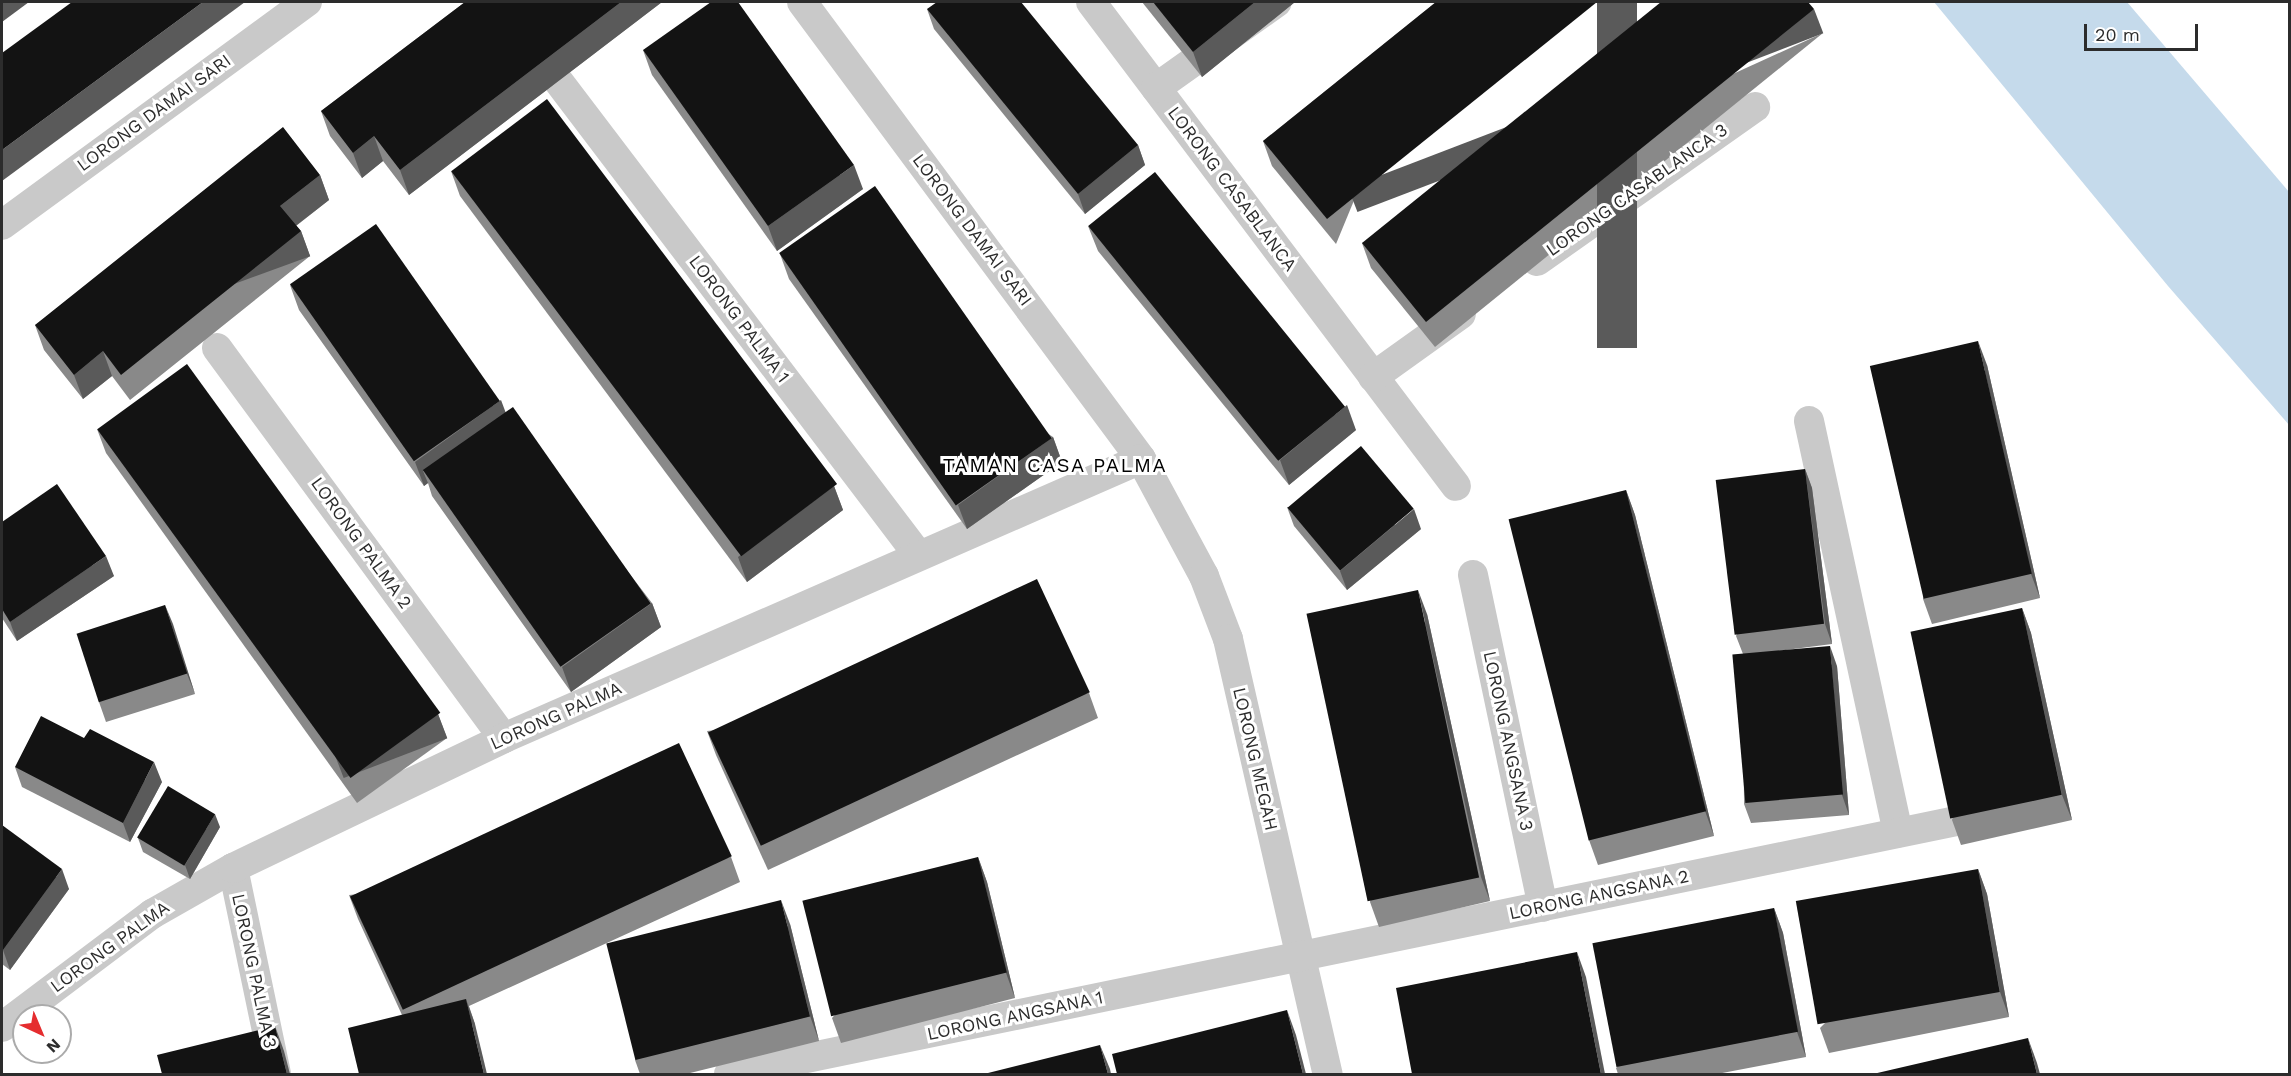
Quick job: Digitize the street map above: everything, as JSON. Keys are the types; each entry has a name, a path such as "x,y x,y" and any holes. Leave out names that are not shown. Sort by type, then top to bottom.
{"street":[{"name":"LORONG DAMAI SARI","path":"2,225 307,2"},
{"name":"LORONG DAMAI SARI","path":"802,2 1141,459"},
{"name":"LORONG CASABLANCA","path":"1091,2 1456,486"},
{"path":"1156,88 1277,2"},
{"name":"LORONG PALMA 1","path":"559,82 919,556"},
{"name":"LORONG CASABLANCA 3","path":"1510,280 1755,107"},
{"path":"1373,376 1481,301"},
{"name":"LORONG PALMA 2","path":"217,348 504,738"},
{"path":"1809,421 1898,832"},
{"name":"LORONG PALMA","path":"2,1027 152,914 233,868 504,738 1141,459"},
{"name":"LORONG MEGAH","path":"1141,459 1204,576 1228,639 1328,1074"},
{"name":"LORONG ANGSANA 3","path":"1473,575 1543,907"},
{"name":"LORONG ANGSANA 2","path":"1301,957 1961,820"},
{"name":"LORONG PALMA 3","path":"233,868 276,1074"},
{"name":"LORONG ANGSANA 1","path":"729,1074 1301,957"}],"water":[{"path":"1934,2 2127,2 2289,192 2289,425 2168,286"}],"building":[{"path":"72,2 203,2 2,150 2,53"},
{"path":"465,2 621,2 400,170 374,136 353,153 321,111"},
{"path":"711,2 738,2 854,165 768,226 643,50"},
{"path":"937,2 1021,2 1138,145 1078,194 927,9"},
{"path":"1153,2 1255,2 1193,52"},
{"path":"1436,2 1597,2 1327,219 1263,141"},
{"path":"1661,2 1808,2 1814,9 1426,322 1362,243"},
{"path":"547,99 837,484 741,556 451,171"},
{"path":"283,127 320,175 280,206 301,231 121,375 103,351 74,375 35,325"},
{"path":"1155,172 1345,407 1278,461 1088,226"},
{"path":"875,186 1052,438 956,505 779,253"},
{"path":"376,224 500,401 414,461 290,284"},
{"path":"1978,341 2032,574 1924,599 1870,366"},
{"path":"187,364 440,713 351,778 97,429"},
{"path":"513,407 651,604 561,667 423,470"},
{"path":"1361,446 1414,509 1340,571 1287,508"},
{"path":"1805,469 1824,624 1735,635 1716,480"},
{"path":"57,484 106,556 10,622 2,609 2,522"},
{"path":"1626,490 1706,811 1589,840 1509,519"},
{"path":"1037,579 1090,692 761,846 708,732"},
{"path":"1418,590 1479,878 1368,901 1306,614"},
{"path":"165,605 187,673 99,702 77,634"},
{"path":"2022,608 2062,795 1950,819 1910,632"},
{"path":"1830,646 1843,794 1745,803 1732,655"},
{"path":"41,716 84,738 90,729 154,762 123,823 15,767"},
{"path":"679,743 732,856 403,1010 350,896"},
{"path":"168,786 215,814 184,866 137,837"},
{"path":"2,825 62,869 3,950 2,950"},
{"path":"978,857 1007,972 831,1016 802,901"},
{"path":"1978,869 2000,992 1818,1024 1796,901"},
{"path":"781,900 810,1016 635,1060 606,944"},
{"path":"1774,908 1798,1032 1616,1067 1592,943"},
{"path":"1577,952 1601,1074 1412,1074 1396,988"},
{"path":"466,999 484,1074 359,1074 348,1028"},
{"path":"1287,1010 1303,1074 1117,1074 1112,1054"},
{"path":"275,1026 287,1074 162,1074 157,1055"},
{"path":"2028,1038 2037,1074 1873,1074"},
{"path":"1100,1045 1108,1074 984,1074"}],"district":[{"name":"TAMAN CASA PALMA","path":"1055,465"}]}
